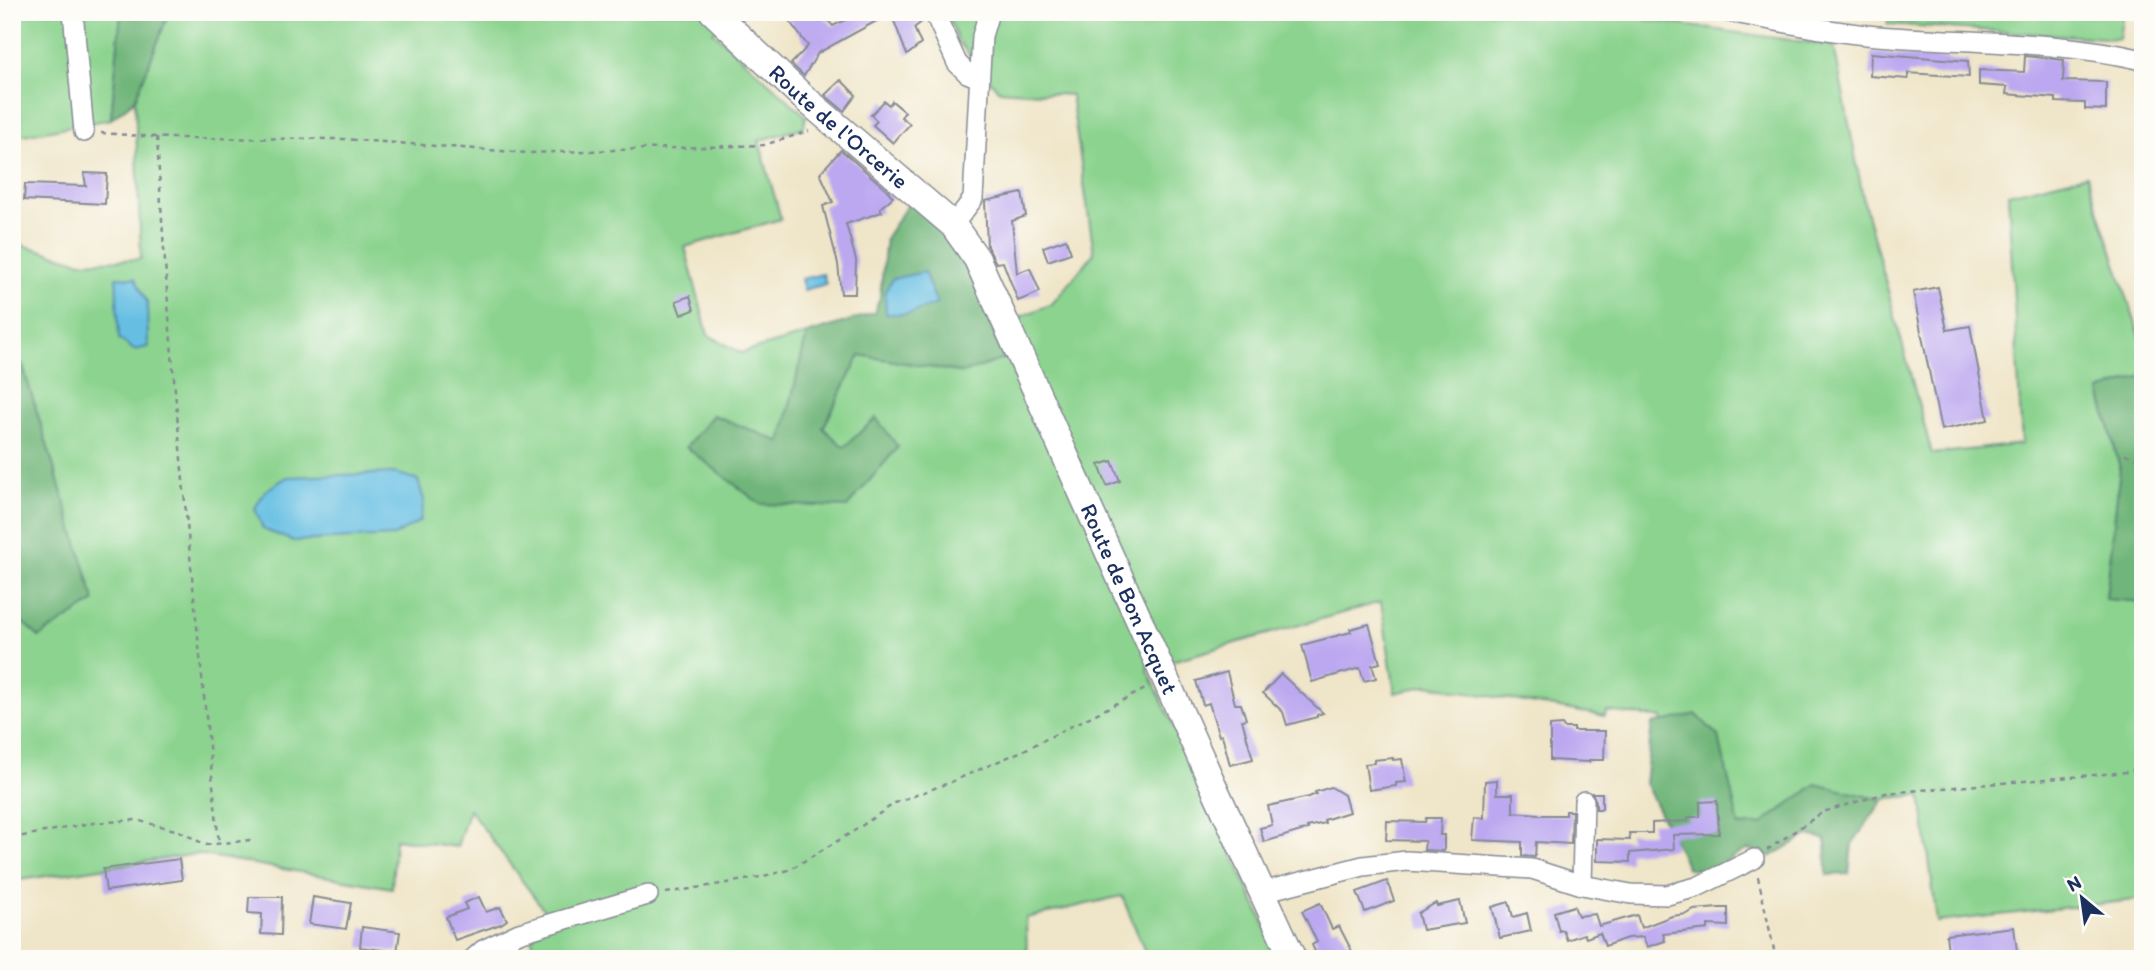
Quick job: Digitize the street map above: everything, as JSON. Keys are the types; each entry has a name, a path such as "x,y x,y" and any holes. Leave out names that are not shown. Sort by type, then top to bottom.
{"street":[{"path":"73,12 84,132"},
{"name":"Route de l'Orcerie","path":"713,12 802,96 959,233"},
{"path":"934,12 957,63 967,74 979,78"},
{"path":"959,233 973,199 982,36 989,12"},
{"path":"1729,12 1874,36 2048,45 2111,52 2143,60"},
{"name":"Route de Bon Acquet","path":"959,233 983,272 1293,959"},
{"path":"1582,885 1584,801"},
{"path":"1262,892 1363,866 1407,862 1532,869 1582,885 1631,894 1667,895 1697,887 1754,859"},
{"path":"473,959 483,950 519,933 648,895"}],"path":[{"path":"84,132 157,137 344,139 528,153 764,145 834,123"},
{"path":"157,137 181,473 219,844"},
{"path":"2125,454 2143,460"},
{"path":"648,895 702,888 789,870 895,803 1022,751 1165,679"},
{"path":"1776,959 1754,859 1824,812 1886,793 2127,772 2143,768"},
{"path":"12,838 93,823 136,820 179,831 206,845 251,840"}],"green space":[{"path":"12,12 121,12 111,119 12,137"},
{"path":"121,12 169,12 135,100 111,119"},
{"path":"169,12 745,12 713,32 806,116 804,127 759,141 781,219 685,247 708,335 741,353 807,334 781,443 713,415 687,447 844,448 823,428 860,355 963,373 995,327 1052,304 1094,253 1071,95 998,90 958,41 946,12 1647,12 1646,20 1834,46 1864,202 1932,454 2022,444 2008,194 2087,175 2143,346 2143,376 2100,392 2120,468 2106,598 2143,602 2143,899 1937,922 1921,795 1889,798 1826,817 1723,857 1661,772 1662,718 1606,711 1605,716 1427,685 1395,693 1381,602 1147,668 1278,954 1265,959 1148,959 1122,896 1026,918 1027,959 536,959 532,939 549,917 469,809 457,847 395,839 392,888 197,854 12,881 12,242 81,262 141,259 135,100"},
{"path":"1887,12 2123,12 2119,39 1888,24"},
{"path":"910,201 958,249 1009,357 963,373 860,355 823,428 844,447 876,418 898,447 847,507 760,504 686,447 713,415 781,442 807,334 874,313 880,298 886,237"},
{"path":"22,363 95,601 39,637 12,613 12,367"},
{"path":"2143,376 2143,602 2106,599 2120,468 2100,391"},
{"path":"1696,714 1719,737 1739,826 1762,824 1816,784 1883,800 1852,844 1849,874 1827,875 1826,839 1808,835 1770,857 1748,849 1711,870 1688,869 1645,783 1652,724"}],"water":[{"path":"924,272 937,304 908,314 886,314 885,292 892,279"},
{"path":"823,274 826,284 804,290 801,279"},
{"path":"116,277 135,278 147,302 148,347 134,350 119,339"},
{"path":"396,473 418,480 424,500 420,521 394,536 293,541 263,529 255,508 265,491 287,477"}],"building":[{"path":"795,12 820,12 833,26 861,12 922,12 924,20 914,28 921,44 907,55 891,13 818,53 804,76 791,64 808,46 787,18"},
{"path":"1871,53 1968,61 1969,77 1908,73 1908,79 1870,76"},
{"path":"2025,56 2064,60 2063,81 2106,82 2106,110 2085,109 2085,103 2056,102 2056,98 2006,94 2007,87 1979,85 1979,70 2024,72"},
{"path":"841,80 856,95 844,111 825,95"},
{"path":"884,101 889,105 892,101 905,112 901,117 910,124 893,143 873,125 877,121 871,115"},
{"path":"841,150 893,197 880,208 882,212 846,224 856,260 855,294 841,294 838,264 823,206 833,202 820,173"},
{"path":"84,173 107,174 105,204 24,200 25,184 86,186"},
{"path":"1022,193 1026,216 1012,221 1017,273 1030,268 1040,292 1018,301 1003,262 996,263 987,246 985,201"},
{"path":"1066,239 1071,253 1048,261 1043,247"},
{"path":"1938,287 1947,330 1970,326 1988,420 1941,430 1913,292"},
{"path":"690,296 694,310 681,315 676,301"},
{"path":"1112,461 1120,481 1107,486 1099,465"},
{"path":"1369,624 1380,663 1372,665 1376,678 1364,681 1360,668 1312,682 1302,645 1351,632 1350,629"},
{"path":"1227,672 1235,704 1241,704 1246,719 1242,720 1253,759 1230,765 1222,735 1219,736 1209,703 1203,705 1196,681"},
{"path":"1281,674 1323,713 1287,725 1283,712 1263,693"},
{"path":"1562,725 1564,728 1574,728 1574,731 1605,731 1604,760 1550,760 1550,726"},
{"path":"1393,758 1402,759 1406,782 1369,790 1365,764"},
{"path":"1497,780 1497,794 1513,794 1513,812 1566,815 1566,811 1572,811 1571,844 1536,842 1535,857 1522,856 1522,842 1472,840 1474,817 1484,818 1485,781"},
{"path":"1331,787 1344,795 1349,812 1324,820 1325,823 1307,827 1308,829 1264,842 1260,828 1272,825 1268,806 1309,797"},
{"path":"1592,793 1602,793 1602,809 1596,809"},
{"path":"1717,801 1719,834 1673,835 1674,849 1630,853 1630,862 1597,861 1597,839 1630,840 1629,833 1652,833 1652,823 1688,821 1688,817 1700,817 1700,802"},
{"path":"1426,818 1441,818 1440,835 1444,835 1444,851 1424,850 1425,841 1386,840 1387,821 1425,822"},
{"path":"179,859 182,880 106,891 103,869"},
{"path":"1387,881 1394,901 1365,912 1357,892"},
{"path":"249,897 282,897 281,935 261,934 262,914 248,913"},
{"path":"313,897 351,903 346,929 309,924"},
{"path":"479,897 486,912 500,907 507,920 455,940 446,917 467,909 464,903"},
{"path":"1460,901 1465,923 1422,930 1418,913 1436,903 1437,906"},
{"path":"1509,902 1513,917 1527,913 1531,931 1500,938 1492,907"},
{"path":"1320,903 1332,929 1339,926 1356,959 1329,959 1325,952 1317,956 1312,945 1317,942 1302,911"},
{"path":"1574,906 1578,916 1595,914 1599,926 1637,915 1641,928 1694,910 1728,908 1728,926 1708,925 1708,929 1663,934 1665,941 1647,947 1643,937 1627,938 1605,946 1600,933 1586,938 1584,934 1567,940 1563,930 1559,931 1554,912"},
{"path":"362,927 400,932 397,952 360,947"},
{"path":"2014,927 2018,959 1949,959 1946,935"}]}
